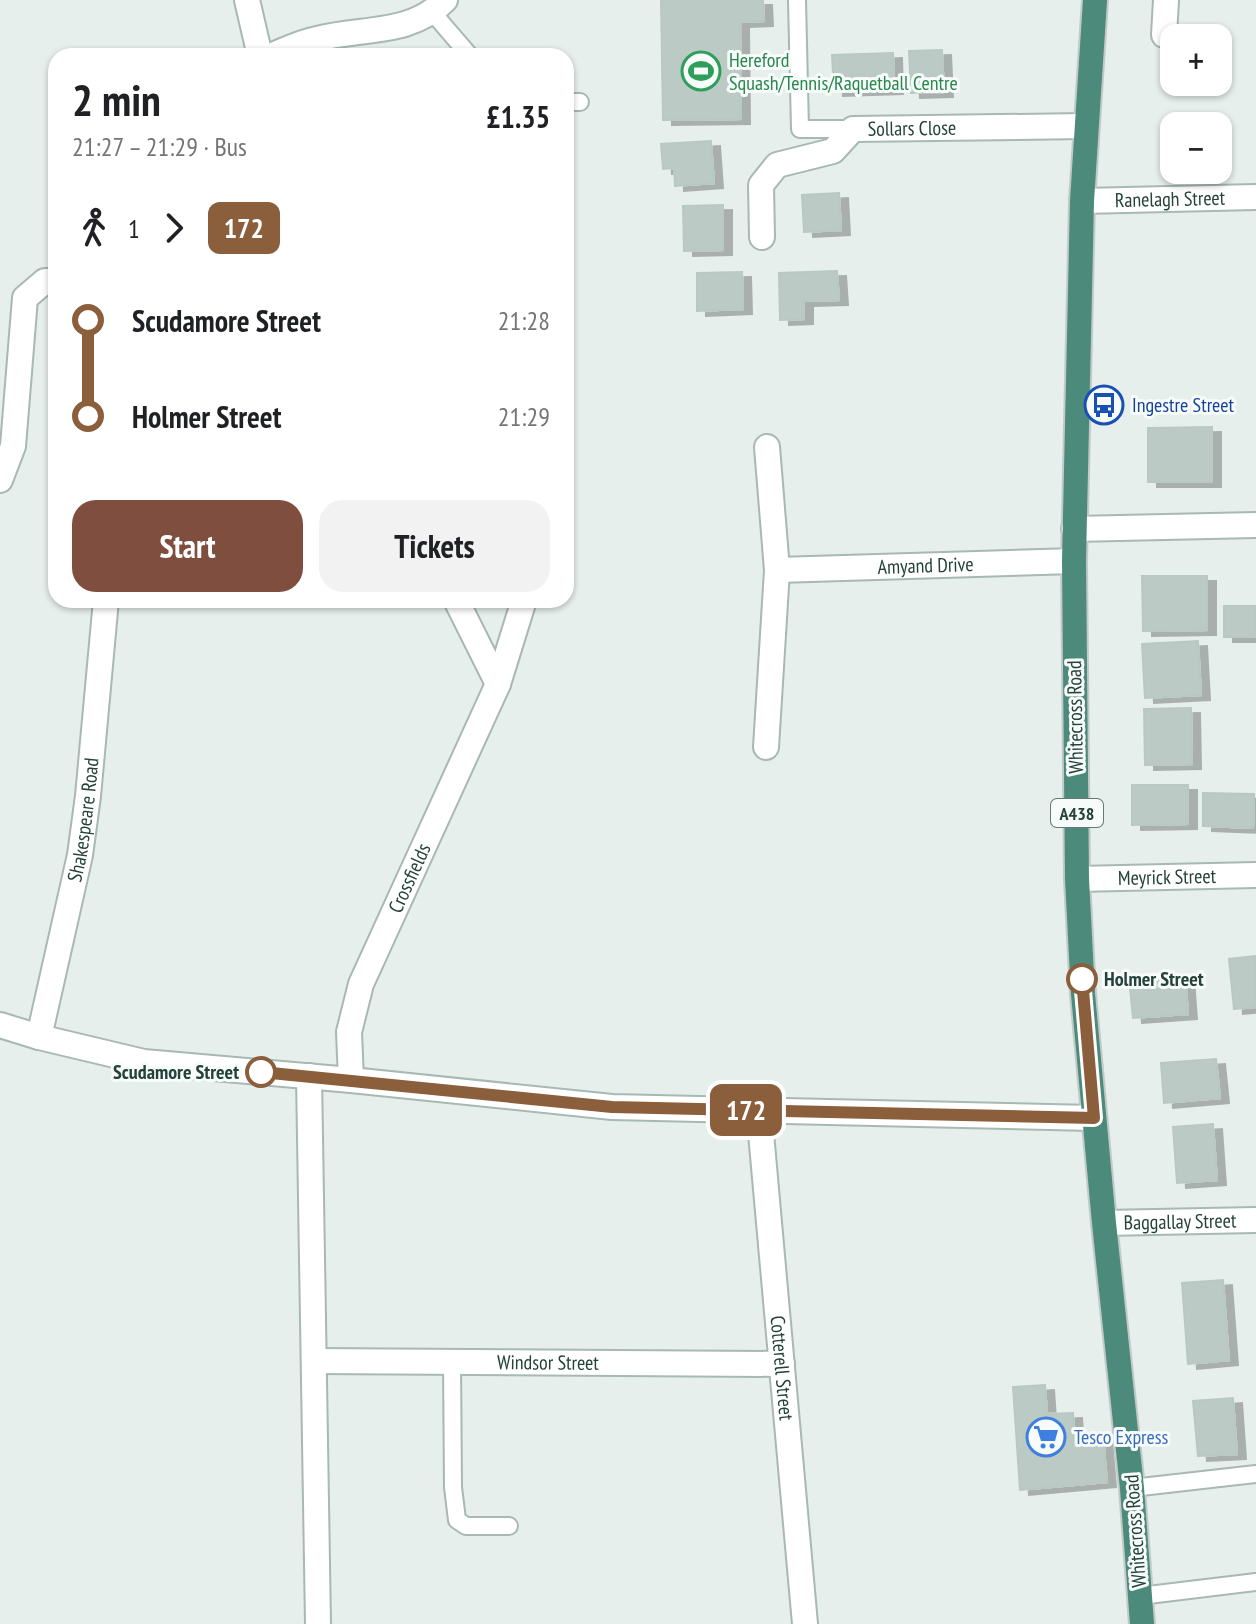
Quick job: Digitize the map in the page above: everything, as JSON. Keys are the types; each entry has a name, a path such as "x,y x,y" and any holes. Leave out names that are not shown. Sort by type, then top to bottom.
{"highway":[{"name":"Whitecross Road","path":"1095,0 1082,201 1074,529 1077,879 1083,994 1132,1488 1142,1624"}],"street":[{"path":"247,0 258,48"},
{"path":"1165,24 1166,0"},
{"path":"292,48 317,39 396,27 439,6"},
{"name":"Sollars Close","path":"762,237 761,185 777,165 833,151 853,129 1086,126"},
{"name":"Ranelagh Street","path":"1082,201 1256,197"},
{"path":"0,480 13,446 25,298 48,281"},
{"path":"766,747 777,570 767,447"},
{"path":"1074,529 1256,525"},
{"name":"Amyand Drive","path":"777,570 1074,561"},
{"name":"Shakespeare Road","path":"39,1037 80,855 105,608"},
{"path":"460,608 498,684"},
{"name":"Crossfields","path":"351,1080 349,1032 361,984 498,684 522,608"},
{"name":"Meyrick Street","path":"1077,879 1256,875"},
{"path":"0,1025 144,1062 612,1107 1094,1118"},
{"path":"309,1076 318,1624"},
{"name":"Cotterell Street","path":"759,1111 805,1624"},
{"name":"Baggallay Street","path":"1104,1223 1256,1220"},
{"name":"Windsor Street","path":"314,1361 782,1364"}],"lane":[{"path":"797,0 800,129 853,129"},
{"path":"439,6 465,48"},
{"path":"452,1362 453,1487 457,1520 466,1526 509,1526"},
{"path":"1132,1488 1256,1474"},
{"path":"1140,1596 1256,1582"}],"building":[{"name":"Hereford Squash/Tennis/Raquetball Centre","path":"661,0 763,0 764,21 740,22 741,119 663,120"},
{"path":"942,50 944,92 911,93 909,51"},
{"path":"893,53 894,89 834,91 832,55"},
{"path":"711,141 714,183 675,186 674,168 663,169 661,144"},
{"path":"839,193 841,230 804,232 802,195"},
{"path":"723,205 723,250 684,251 683,206"},
{"path":"837,271 839,300 804,301 804,319 780,320 779,273"},
{"path":"742,272 743,309 697,311 697,273"},
{"path":"1212,427 1212,482 1148,482 1148,428"},
{"path":"1142,576 1207,576 1207,630 1143,631"},
{"path":"1224,606 1256,606 1256,637 1224,637"},
{"path":"1198,641 1201,695 1145,698 1142,644"},
{"path":"1191,708 1192,764 1145,765 1144,709"},
{"path":"1132,785 1188,785 1188,824 1132,825"},
{"path":"1203,793 1254,794 1253,828 1203,826"},
{"path":"1256,956 1256,1007 1234,1009 1229,959"},
{"path":"1185,974 1188,1014 1133,1018 1129,978"},
{"path":"1216,1059 1220,1098 1164,1103 1161,1063"},
{"path":"1213,1124 1217,1180 1177,1183 1173,1127"},
{"path":"1223,1280 1229,1360 1188,1364 1182,1283"},
{"name":"Tesco Express","path":"1045,1385 1047,1414 1073,1413 1075,1438 1103,1436 1107,1482 1020,1490 1013,1387"},
{"path":"1233,1398 1237,1454 1198,1456 1193,1401"}],"bus line":[{"name":"172","path":"261,1072 612,1107 1094,1118 1082,979"}],"place":[{"name":"Hereford Squash/Tennis/Raquetball Centre","path":"701,71"},
{"name":"Ingestre Street","path":"1104,405"},
{"name":"Holmer Street","path":"1082,979"},
{"name":"Scudamore Street","path":"261,1072"},
{"name":"Tesco Express","path":"1046,1437"}]}
